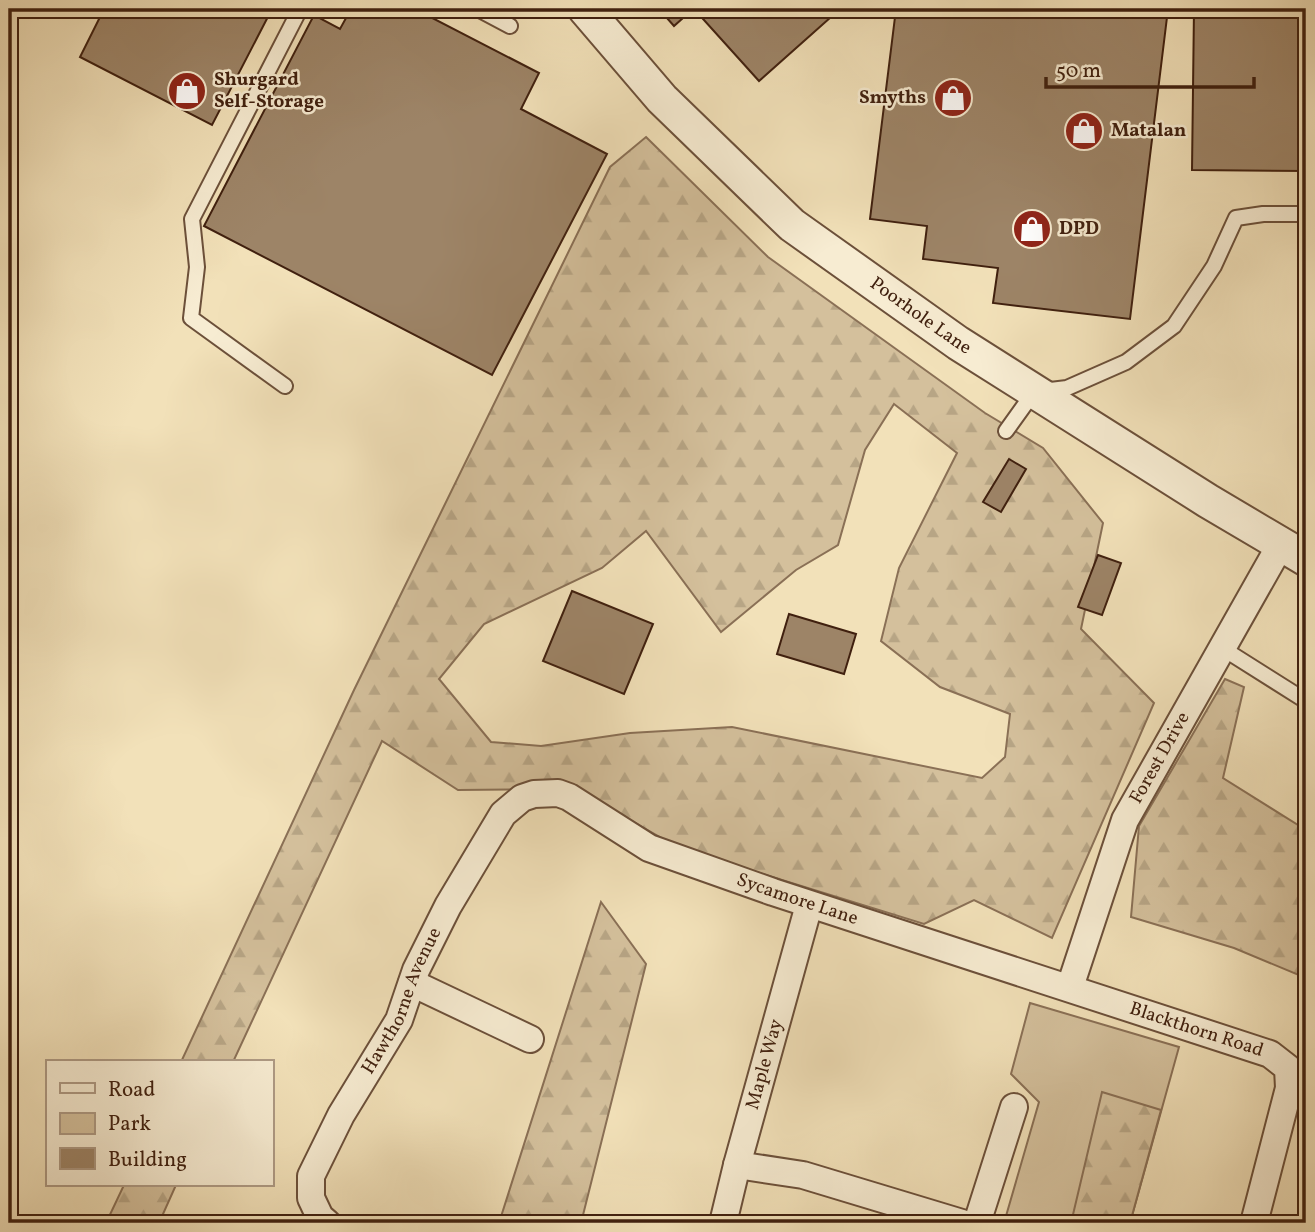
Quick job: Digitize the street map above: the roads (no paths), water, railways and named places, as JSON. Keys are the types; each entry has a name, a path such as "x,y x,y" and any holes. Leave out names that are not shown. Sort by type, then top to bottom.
{"street":[{"name":"Poorhole Lane","path":"586,9 662,99 792,225 958,343 1208,501 1293,551"},
{"name":"Forest Drive","path":"1069,987 1125,820 1222,648 1293,551"},
{"name":"Sycamore Lane","path":"534,794 558,793 569,797 649,848 809,905 1069,987"},
{"name":"Hawthorne Avenue","path":"327,1223 315,1209 311,1198 311,1176 341,1115 399,1020 412,983 448,906 503,814 522,798 534,794"},
{"name":"Maple Way","path":"723,1223 809,905"},
{"path":"412,983 530,1039"},
{"name":"Blackthorn Road","path":"1069,987 1270,1054 1297,1067 1289,1088 1254,1223"},
{"path":"977,1223 1014,1107"},
{"path":"737,1165 803,1175 962,1223"}],"lane":[{"path":"285,386 191,318 197,267 192,219 300,9"},
{"path":"478,9 510,26"},
{"path":"1006,430 1034,392 1067,388 1126,362 1174,327 1214,266 1236,218 1263,214 1306,214"},
{"path":"1222,648 1306,701"}],"place":[{"name":"Shurgard Self-Storage","path":"187,91"},
{"name":"Smyths","path":"953,98"},
{"name":"Matalan","path":"1084,131"},
{"name":"DPD","path":"1032,229"}]}
